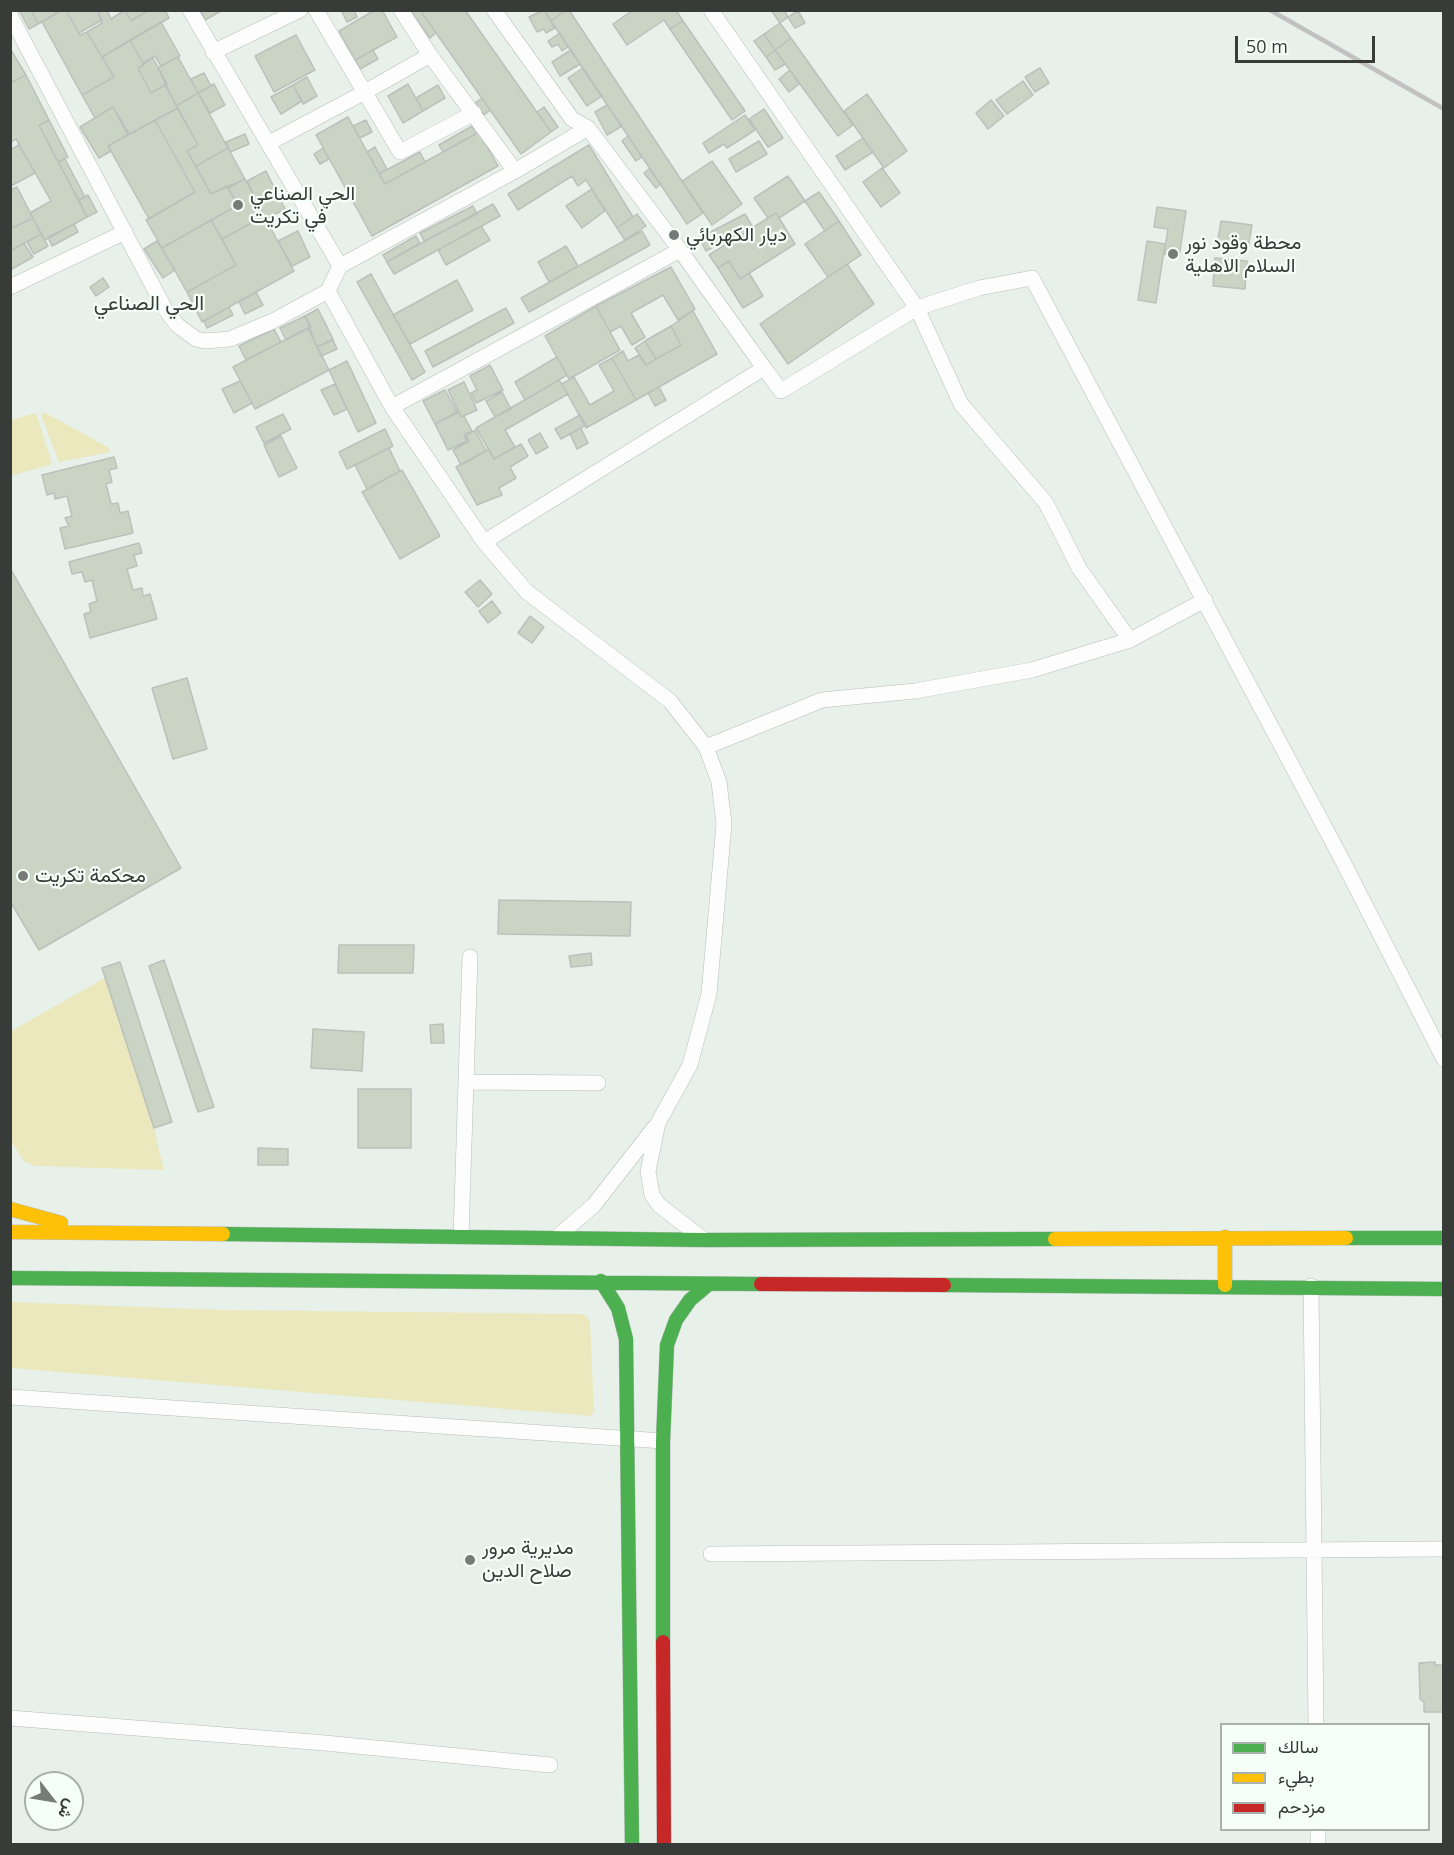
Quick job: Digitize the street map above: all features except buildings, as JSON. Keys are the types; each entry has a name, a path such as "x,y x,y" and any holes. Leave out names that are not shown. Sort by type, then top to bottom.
{"main road":[{"path":"10,1209 35,1217 113,1233"},
{"path":"10,1232 309,1238 461,1236 704,1240 1225,1237 1443,1239"},
{"path":"1225,1237 1225,1285"},
{"path":"10,1278 601,1281 709,1284 1225,1285 1443,1289"},
{"path":"601,1281 618,1308 626,1340 627,1440 646,1600 664,1845"},
{"path":"632,1845 646,1600 663,1441 666,1359 670,1332 690,1300 709,1284"}],"street":[{"path":"190,10 340,266"},
{"path":"213,52 300,10"},
{"path":"316,10 400,152 474,113"},
{"path":"401,10 430,55 515,171"},
{"path":"494,10 572,119 588,128 782,391 916,308 979,288 1032,278 1205,600 1443,1059"},
{"path":"711,10 916,308 961,404 1046,503 1079,568 1130,640"},
{"path":"10,15 165,309 177,325 196,339 218,341 230,339 273,321 328,291 340,266 515,171 588,128"},
{"path":"269,143 430,55"},
{"path":"10,287 125,232"},
{"path":"392,406 680,250"},
{"path":"328,291 392,406 484,542 527,592 670,701 706,747 719,782 724,824 709,994 690,1065 658,1123 594,1205 557,1237"},
{"path":"484,542 764,368"},
{"path":"706,747 822,700 915,691 1032,670 1130,640 1205,600"},
{"path":"461,1236 470,957"},
{"path":"466,1082 598,1083"},
{"path":"658,1123 648,1171 652,1195 668,1213 704,1240"},
{"path":"1311,1286 1316,1723"},
{"path":"10,1397 663,1441"},
{"path":"711,1554 1443,1549"},
{"path":"10,1718 325,1743 549,1765"}],"shaded area":[{"path":"44,412 109,448 110,452 59,462 41,415"},
{"path":"36,413 52,464 11,476 11,420"},
{"path":"105,978 154,1128 164,1170 34,1166 24,1161 11,1141 11,1031"},
{"path":"11,1302 222,1310 584,1314 590,1321 594,1412 591,1416 11,1368"}],"railway":[{"path":"1270,10 1444,109"}],"traffic: fast":[{"path":"223,1234 704,1240 1055,1239"},
{"path":"1346,1238 1444,1238"},
{"path":"10,1278 761,1284"},
{"path":"601,1281 618,1308 626,1339 632,1844"},
{"path":"663,1642 663,1441 667,1345 676,1320 690,1300 709,1284"},
{"path":"944,1285 1444,1289"}],"traffic: slow":[{"path":"10,1209 61,1223"},
{"path":"10,1232 223,1234"},
{"path":"1225,1237 1225,1285"},
{"path":"1055,1239 1346,1238"}],"traffic: jam":[{"path":"761,1284 944,1285"},
{"path":"663,1642 664,1844"}],"place":[{"name":"الحي الصناعي في تكريت","path":"238,205"},
{"name":"ديار الكهربائي","path":"674,235"},
{"name":"محطة وقود نور السلام الاهلية","path":"1173,254"},
{"name":"محكمة تكريت","path":"23,876"},
{"name":"مديرية مرور صلاح الدين","path":"470,1560"}],"district":[{"name":"الحي الصناعي","path":"149,304"}]}
